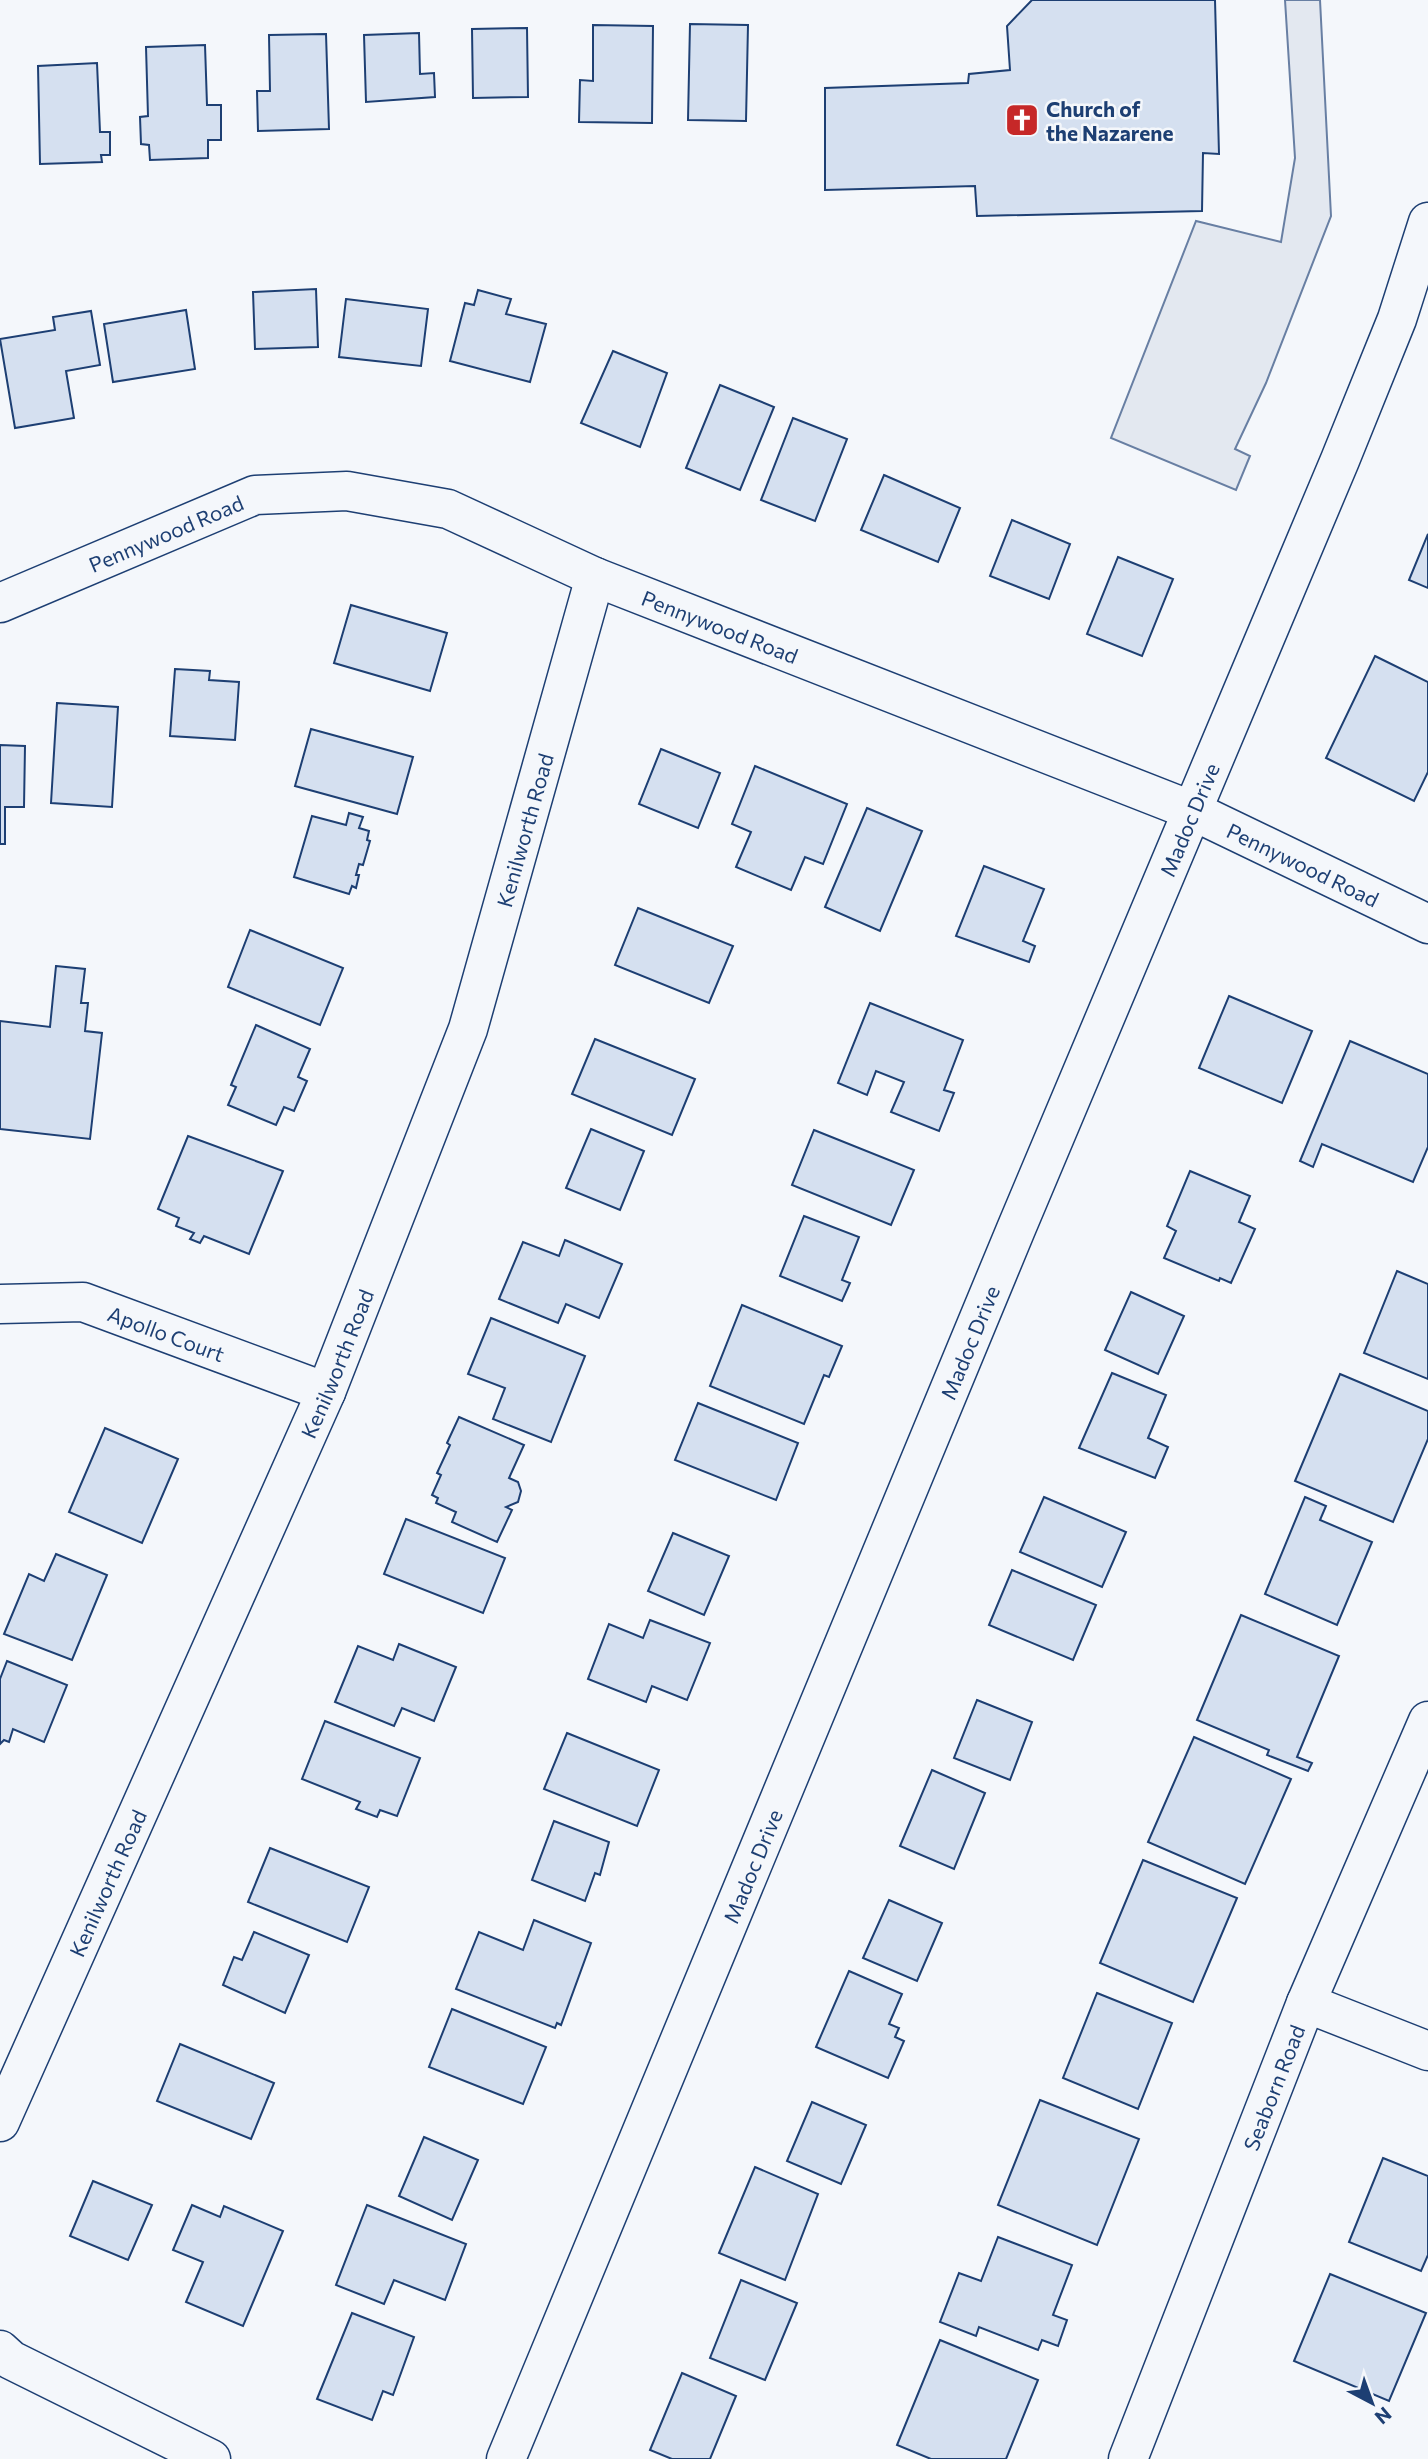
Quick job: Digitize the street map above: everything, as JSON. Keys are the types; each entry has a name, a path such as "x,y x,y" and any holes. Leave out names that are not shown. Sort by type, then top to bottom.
{"street":[{"name":"Madoc Drive","path":"506,2459 1016,1229 1346,447 1397,319 1428,222"},
{"name":"Pennywood Road","path":"0,603 255,495 347,491 448,509 595,577 1193,811 1428,924"},
{"name":"Kenilworth Road","path":"0,2122 326,1392 468,1029 595,577"},
{"name":"Apollo Court","path":"0,1304 83,1302 326,1392"},
{"name":"Seaborn Road","path":"1128,2459 1306,2003 1428,1721"},
{"path":"1306,2003 1428,2051"},
{"path":"0,2350 11,2360 211,2459"}],"shaded area":[{"path":"1285,0 1320,0 1331,216 1266,383 1235,449 1250,456 1236,490 1111,438 1196,221 1281,242 1295,158"}],"building":[{"name":"Church of the Nazarene","path":"1032,0 1215,0 1219,154 1203,153 1202,211 977,216 975,186 825,190 825,88 968,83 969,74 1010,70 1007,26"},
{"path":"690,24 748,25 746,121 688,120"},
{"path":"593,25 653,26 652,123 579,122 580,80 593,81"},
{"path":"527,28 528,97 473,98 472,29"},
{"path":"419,33 420,74 434,73 435,97 366,102 364,35"},
{"path":"326,34 329,129 258,131 257,91 270,91 269,35"},
{"path":"205,45 207,105 221,105 221,140 208,140 208,158 150,160 149,145 141,144 140,117 148,116 146,47"},
{"path":"97,63 100,132 110,132 110,155 101,155 102,162 40,164 38,66"},
{"path":"316,289 318,347 255,349 253,292"},
{"path":"478,290 511,299 506,314 546,324 530,382 450,361 465,303 474,305"},
{"path":"346,299 428,309 421,366 339,357"},
{"path":"186,310 195,369 113,382 104,324"},
{"path":"91,311 100,365 66,371 74,418 15,428 0,339 55,330 53,317"},
{"path":"613,351 667,373 640,447 581,423"},
{"path":"720,385 774,407 740,490 686,468"},
{"path":"793,418 847,439 815,521 761,500"},
{"path":"884,475 960,508 938,562 861,530"},
{"path":"1012,520 1070,544 1049,599 990,576"},
{"path":"1428,534 1428,588 1409,580"},
{"path":"1118,557 1173,579 1142,656 1087,634"},
{"path":"351,605 447,633 430,691 334,663"},
{"path":"1375,656 1428,682 1428,772 1414,801 1326,758"},
{"path":"175,669 210,671 209,680 239,682 235,740 170,736"},
{"path":"57,703 118,707 112,807 51,803"},
{"path":"311,729 413,757 397,814 295,786"},
{"path":"0,745 25,746 24,807 5,807 5,844 0,844"},
{"path":"661,749 720,773 698,828 639,804"},
{"path":"755,766 847,804 823,864 805,857 791,890 736,867 751,832 732,824"},
{"path":"867,808 922,831 880,931 825,907"},
{"path":"349,813 363,817 359,828 369,831 367,840 370,841 363,865 359,864 356,888 352,886 349,894 294,877 312,816 346,825"},
{"path":"984,866 1044,889 1023,941 1035,946 1029,962 956,936"},
{"path":"638,908 733,946 709,1003 615,965"},
{"path":"250,930 343,968 320,1025 228,987"},
{"path":"56,966 85,969 81,1003 88,1003 85,1031 102,1033 90,1139 0,1129 0,1021 50,1027"},
{"path":"1229,996 1312,1031 1282,1103 1199,1068"},
{"path":"870,1003 963,1040 944,1090 954,1093 939,1131 891,1112 904,1082 876,1071 867,1095 838,1083"},
{"path":"256,1025 310,1049 298,1077 307,1081 294,1111 284,1107 276,1125 228,1105 236,1087 231,1085"},
{"path":"595,1039 695,1079 672,1135 572,1094"},
{"path":"1350,1041 1428,1074 1428,1147 1413,1182 1322,1144 1313,1167 1300,1161"},
{"path":"591,1129 644,1151 620,1210 566,1188"},
{"path":"814,1130 914,1170 891,1225 792,1185"},
{"path":"188,1136 283,1171 249,1254 204,1236 200,1243 190,1239 194,1233 176,1226 179,1218 158,1209"},
{"path":"1190,1171 1250,1196 1239,1222 1255,1229 1231,1283 1220,1278 1219,1281 1164,1258 1176,1231 1167,1226"},
{"path":"804,1216 859,1237 842,1280 850,1283 842,1301 780,1276"},
{"path":"565,1240 622,1264 599,1318 566,1304 558,1323 499,1299 523,1242 559,1256"},
{"path":"1397,1271 1428,1284 1428,1379 1364,1353"},
{"path":"1131,1292 1184,1316 1158,1374 1105,1350"},
{"path":"742,1305 842,1346 829,1377 824,1375 804,1424 710,1386"},
{"path":"491,1318 585,1356 551,1442 493,1419 505,1388 468,1374"},
{"path":"1112,1373 1166,1395 1148,1438 1168,1447 1155,1478 1079,1448"},
{"path":"1340,1374 1428,1411 1428,1439 1393,1522 1295,1481"},
{"path":"698,1403 798,1443 776,1500 675,1460"},
{"path":"459,1417 524,1445 509,1478 518,1482 521,1491 518,1502 506,1507 512,1510 497,1542 452,1522 456,1512 436,1503 438,1498 432,1495 441,1475 437,1473 450,1445 447,1443"},
{"path":"105,1428 178,1459 142,1543 69,1512"},
{"path":"1044,1497 1126,1532 1102,1587 1020,1552"},
{"path":"1305,1497 1326,1506 1320,1520 1372,1542 1337,1625 1265,1594"},
{"path":"406,1519 505,1558 483,1613 384,1574"},
{"path":"673,1533 729,1556 704,1615 648,1591"},
{"path":"56,1554 107,1575 72,1660 4,1634 29,1574 44,1581"},
{"path":"1012,1570 1096,1605 1073,1660 989,1625"},
{"path":"1241,1615 1339,1656 1297,1757 1312,1763 1308,1771 1267,1755 1269,1750 1197,1720"},
{"path":"650,1620 710,1643 687,1700 652,1686 646,1702 588,1679 609,1624 643,1638"},
{"path":"399,1644 456,1667 434,1721 402,1708 394,1726 335,1702 358,1646 393,1660"},
{"path":"7,1661 67,1685 44,1742 13,1729 9,1742 4,1740 0,1744 0,1679"},
{"path":"977,1700 1032,1722 1010,1780 954,1758"},
{"path":"325,1721 420,1758 397,1816 380,1810 377,1817 356,1809 360,1802 302,1779"},
{"path":"567,1733 659,1770 637,1826 544,1789"},
{"path":"1194,1737 1291,1779 1245,1884 1148,1842"},
{"path":"932,1770 985,1793 954,1869 900,1846"},
{"path":"554,1821 609,1842 600,1875 595,1873 585,1901 532,1880"},
{"path":"270,1848 369,1887 347,1942 248,1902"},
{"path":"1143,1860 1237,1898 1193,2002 1100,1963"},
{"path":"889,1900 942,1923 917,1981 863,1958"},
{"path":"534,1920 591,1943 561,2025 557,2023 555,2028 456,1989 479,1932 523,1950"},
{"path":"254,1932 309,1955 285,2013 223,1985 234,1957 242,1960"},
{"path":"849,1971 902,1994 889,2024 899,2028 895,2037 904,2041 888,2078 816,2047"},
{"path":"1097,1993 1172,2023 1138,2109 1063,2078"},
{"path":"452,2009 546,2047 523,2104 429,2067"},
{"path":"180,2044 274,2083 251,2139 157,2101"},
{"path":"1040,2100 1139,2139 1097,2245 998,2205"},
{"path":"812,2102 866,2125 841,2184 787,2161"},
{"path":"424,2137 478,2160 452,2220 399,2196"},
{"path":"1383,2158 1428,2176 1428,2255 1421,2271 1349,2242"},
{"path":"755,2167 818,2194 785,2280 719,2253"},
{"path":"93,2181 152,2205 128,2260 70,2236"},
{"path":"192,2205 220,2217 224,2206 283,2231 243,2326 186,2302 203,2262 173,2250"},
{"path":"367,2205 466,2244 445,2300 394,2280 384,2304 336,2285"},
{"path":"998,2237 1072,2265 1053,2315 1067,2320 1058,2346 1042,2340 1038,2350 979,2327 976,2336 940,2322 959,2273 981,2281"},
{"path":"1330,2274 1426,2313 1389,2401 1294,2361"},
{"path":"741,2280 797,2303 765,2380 710,2358"},
{"path":"352,2313 414,2337 393,2395 383,2391 372,2420 317,2399"},
{"path":"940,2340 1038,2380 1006,2459 931,2459 897,2445"},
{"path":"682,2373 736,2396 710,2459 672,2459 650,2450"}],"place":[{"name":"Church of the Nazarene","path":"1022,120"}]}
